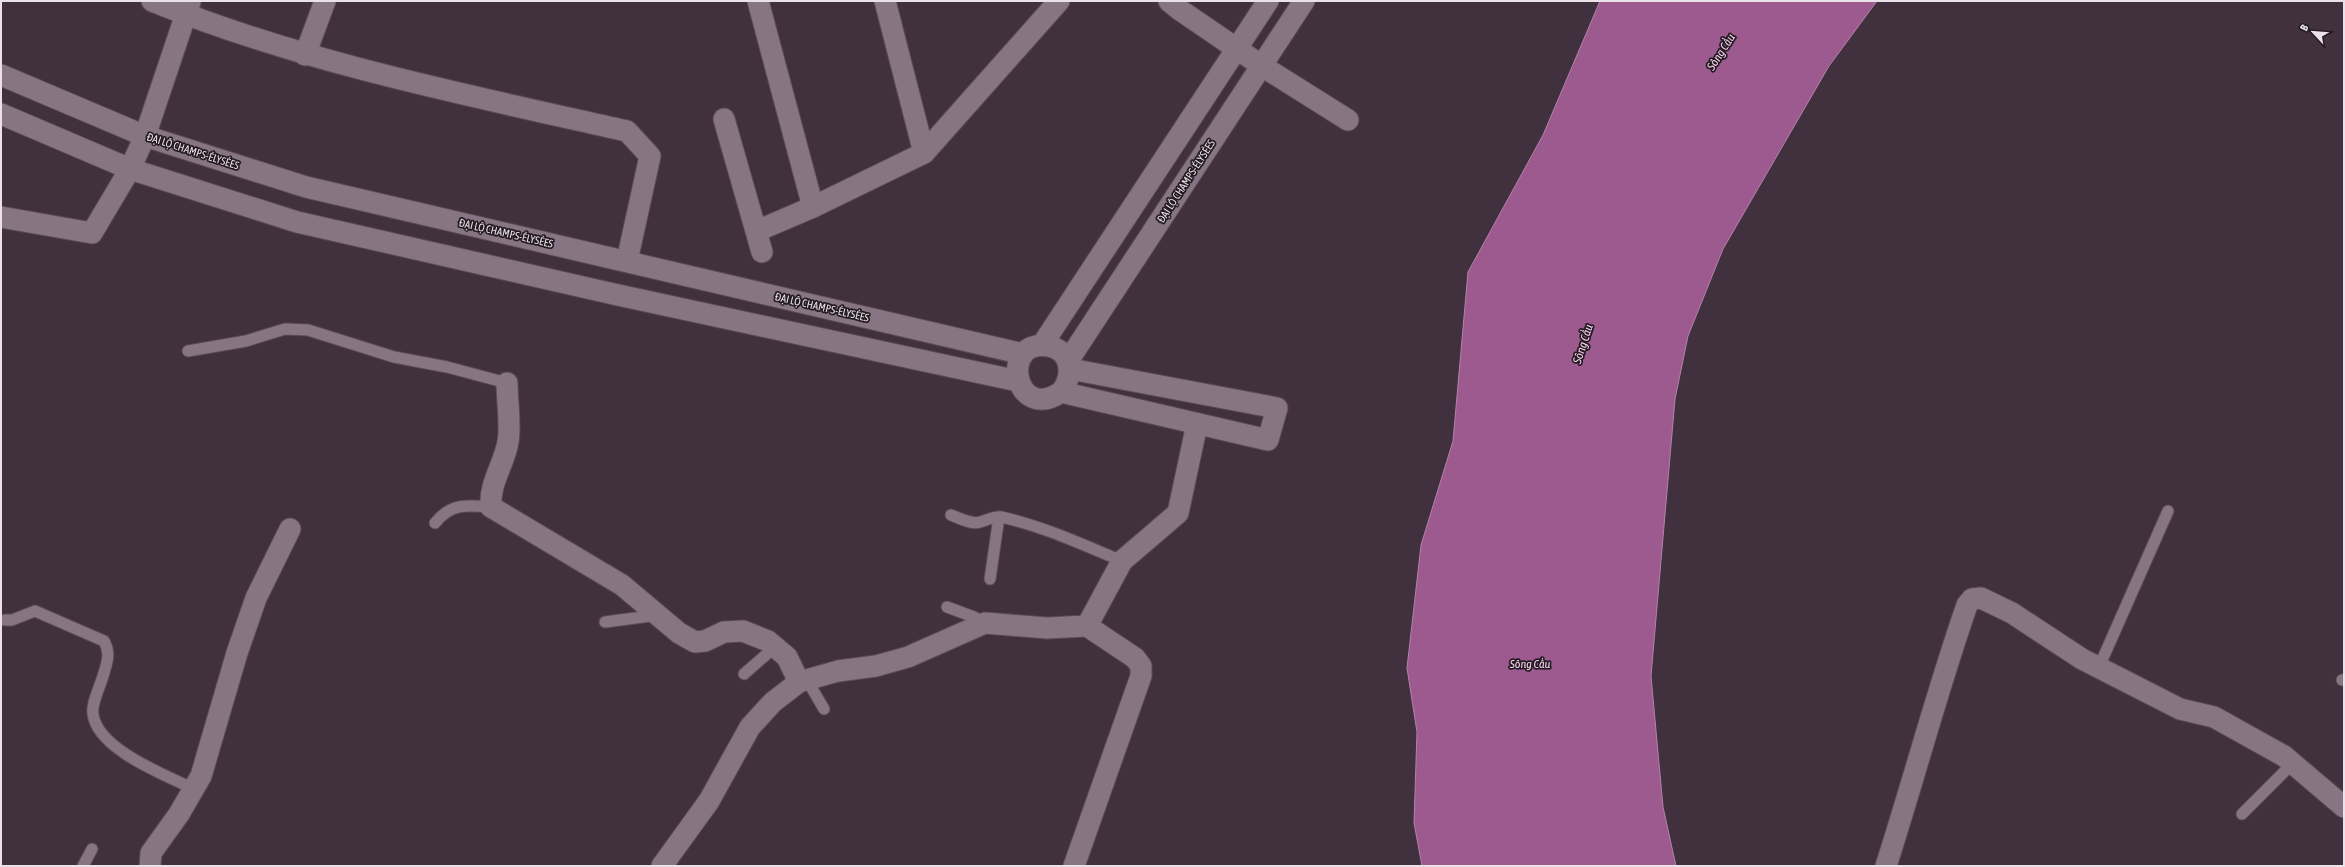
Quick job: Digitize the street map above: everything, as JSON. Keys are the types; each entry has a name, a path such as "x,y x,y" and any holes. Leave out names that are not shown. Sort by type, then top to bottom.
{"street":[{"path":"152,1 188,8 305,55 399,80 628,131 650,156 627,261"},
{"path":"305,55 326,1"},
{"path":"758,1 813,207"},
{"path":"885,1 924,153"},
{"path":"757,231 813,207 924,153 1059,1"},
{"path":"1169,1 1262,66 1348,120"},
{"path":"1042,345 1268,1"},
{"name":"ĐẠI LỘ CHAMPS-ÉLYSÉES","path":"1062,392 1067,385 1069,365 1304,1"},
{"path":"1,217 92,233 130,169 145,136 188,8"},
{"name":"ĐẠI LỘ CHAMPS-ÉLYSÉES","path":"1,75 145,136 306,187 1023,354"},
{"path":"1,114 130,169 297,222 618,295 1018,381"},
{"path":"724,119 762,252"},
{"path":"1042,345 1057,349 1069,365 1277,408 1268,440 1062,392 1054,397 1037,398 1022,389 1018,381 1017,367 1023,354 1042,345"},
{"path":"507,383 508,441 494,479 490,498 491,507 622,586 679,633 695,642 705,641 724,632 742,630 768,641 787,657 803,681"},
{"path":"1087,626 1122,561 1178,513 1197,424"},
{"path":"150,866 151,853 175,820 201,776 237,653 256,598 290,529"},
{"path":"1886,866 1922,754 1944,673 1967,606 1972,599 1981,598 2012,613 2074,654 2180,709 2214,717 2293,763 2344,807"},
{"path":"662,866 709,801 750,727 773,702 803,681 838,671 876,666 908,657 985,623 1047,628 1087,626 1135,658 1141,666 1141,676 1074,866"}],"lane":[{"path":"188,351 246,341 285,329 308,330 394,357 447,366 507,383"},
{"path":"434,523 448,509 458,506 491,507"},
{"path":"2099,668 2168,511"},
{"path":"951,515 972,522 980,522 987,518 999,517 1053,533 1122,561"},
{"path":"990,579 999,517"},
{"path":"947,607 974,617 985,623"},
{"path":"5,620 12,620 35,611 104,641 109,649 108,658 92,713 101,734 123,752 138,761 194,789"},
{"path":"605,622 658,615"},
{"path":"744,674 775,647"},
{"path":"803,681 824,709"},
{"path":"2242,814 2293,763"},
{"path":"83,866 92,849"}],"water":[{"name":"Sông Cầu","path":"1600,1 1877,1 1829,66 1723,249 1688,336 1675,399 1651,676 1663,807 1676,866 1422,866 1414,823 1417,732 1407,668 1421,545 1453,441 1468,272 1543,135"}]}
